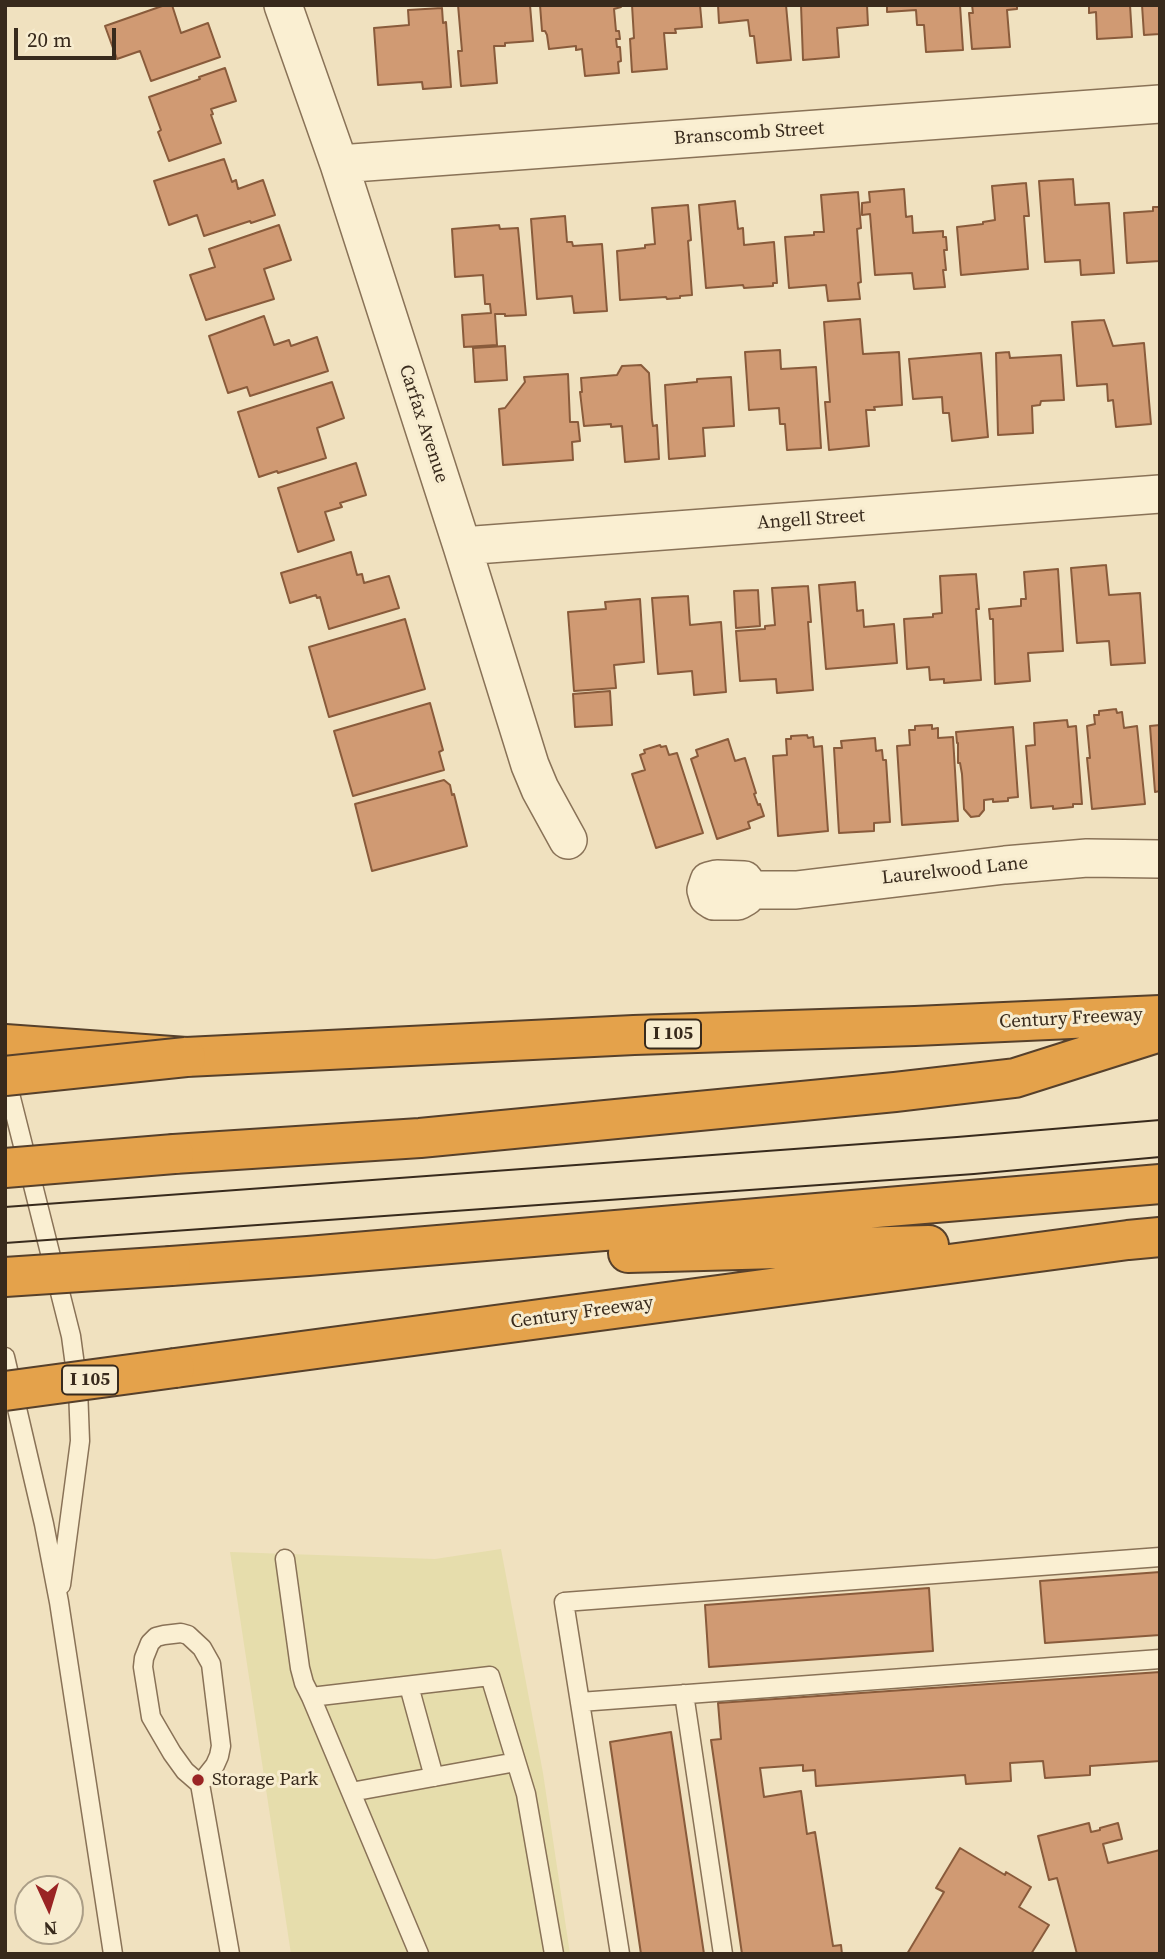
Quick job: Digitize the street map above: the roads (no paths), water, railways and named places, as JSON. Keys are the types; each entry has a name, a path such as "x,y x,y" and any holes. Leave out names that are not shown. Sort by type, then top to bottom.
{"highway":[{"name":"Century Freeway","path":"186,1057 634,1035 902,1027 1160,1015"},
{"path":"5,1168 420,1138 1015,1079 1160,1032"},
{"path":"5,1044 186,1057"},
{"path":"5,1075 186,1057"},
{"path":"5,1277 308,1256 1160,1184"},
{"name":"Century Freeway","path":"5,1391 1144,1238"},
{"path":"308,1256 398,1259 1144,1238"}],"street":[{"name":"Carfax Avenue","path":"283,5 339,164 530,765 568,840"},
{"name":"Branscomb Street","path":"339,164 1160,104"},
{"name":"Angell Street","path":"462,546 1160,494"},
{"name":"Laurelwood Lane","path":"751,890 796,890 923,873 1046,861 1087,858 1160,859"}],"lane":[{"path":"5,1075 71,1336 78,1388 80,1441 59,1602"},
{"path":"5,1357 44,1524 59,1602 113,1954"},
{"path":"620,1954 564,1602 1160,1557"},
{"path":"285,1559 302,1675 419,1954"},
{"path":"200,1784 215,1765 220,1746 211,1664 202,1648 188,1635 164,1634 150,1643 144,1658 151,1717 172,1753 200,1784 230,1954"},
{"path":"580,1702 1160,1659"},
{"path":"311,1697 490,1676 526,1794 554,1954"},
{"path":"409,1685 434,1777"},
{"path":"684,1694 723,1954"},
{"path":"351,1792 516,1762"}],"tram line":[{"path":"5,1207 1160,1120"},
{"path":"5,1243 974,1174 1160,1157"}],"place":[{"name":"Storage Park","path":"198,1780"}]}
